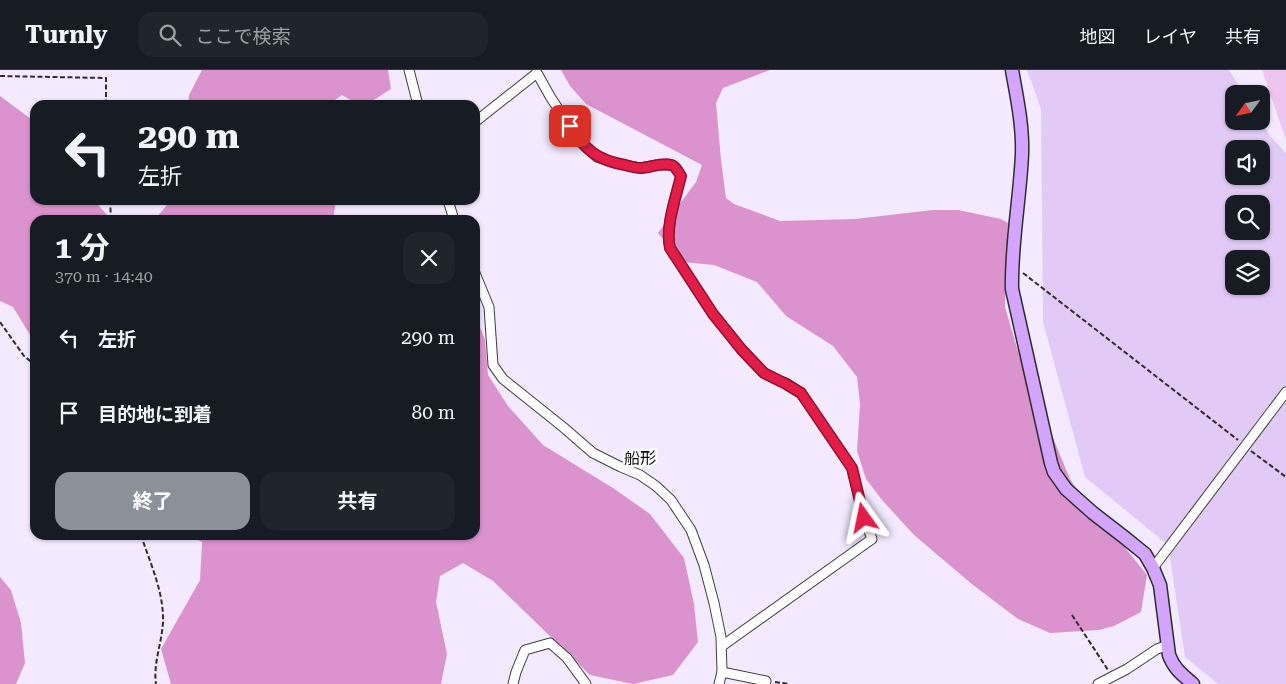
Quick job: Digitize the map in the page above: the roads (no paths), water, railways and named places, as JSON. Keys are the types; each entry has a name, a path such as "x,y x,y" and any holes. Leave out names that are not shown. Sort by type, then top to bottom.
{"street":[{"path":"409,70 417,100"},
{"path":"1012,70 1020,116 1022,154 1011,268 1012,289 1051,463 1054,472 1066,489 1144,554 1160,585 1169,655 1172,664 1194,684"},
{"path":"480,118 537,73 579,140 597,157 640,168 671,165 676,168 681,176 670,220 668,240 670,248 713,314 742,350 764,373 801,393 852,468 864,518 872,539 722,646"},
{"path":"480,285 489,307 493,365 503,379 593,453 640,475 656,486 671,500 691,530 704,565 721,637 722,672 719,684"},
{"path":"1152,568 1286,392"},
{"path":"513,684 525,650 550,643 567,658 586,684"},
{"path":"1098,684 1127,669 1157,649 1168,645"},
{"path":"722,672 766,682"}],"district":[{"name":"船形","path":"640,458"}]}
